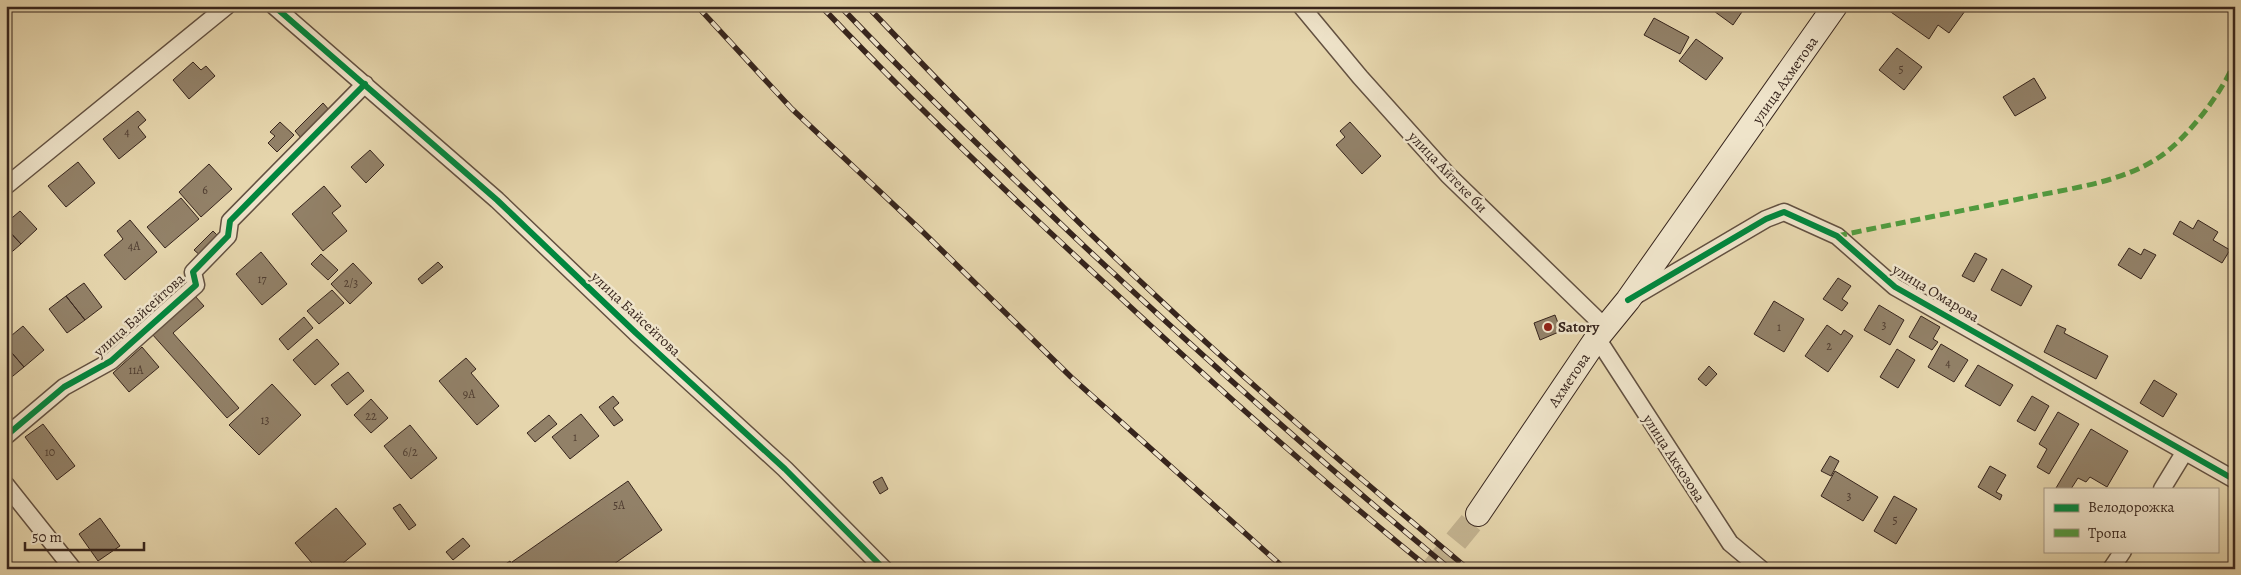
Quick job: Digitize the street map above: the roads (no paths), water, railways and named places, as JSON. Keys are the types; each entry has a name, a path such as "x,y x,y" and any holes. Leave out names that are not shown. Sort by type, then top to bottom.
{"main road":[{"name":"улица Ахметова","path":"1751,128 1835,6"},
{"name":"Ахметова","path":"1478,514 1601,333 1628,300 1751,128"}],"street":[{"path":"6,186 227,6"},
{"name":"улица Байсейтова","path":"274,6 497,200 636,333 785,469 884,569"},
{"name":"улица Айтеке би","path":"1302,6 1360,77 1448,175 1601,333"},
{"name":"улица Байсейтова","path":"6,436 64,387 111,361 196,285 193,272 228,236 230,221 365,84"},
{"name":"улица Омарова","path":"1628,300 1766,219 1784,212 1837,236 1896,287 2184,453 2235,480"},
{"name":"улица Аккозова","path":"1601,333 1730,543 1761,569"},
{"path":"2163,488 2184,453"},
{"path":"6,485 73,569"},
{"path":"2110,569 2122,552"}],"tunnel":[{"path":"1433,569 1478,514"}],"railway":[{"path":"697,6 792,109 924,233 1071,377 1285,569"},
{"path":"821,6 963,150 1149,324 1307,466 1430,569"},
{"path":"840,6 960,128 1084,246 1219,370 1450,569"},
{"path":"867,6 1009,153 1156,296 1271,401 1468,569"}],"place":[{"name":"Satory","path":"1548,327"}]}
